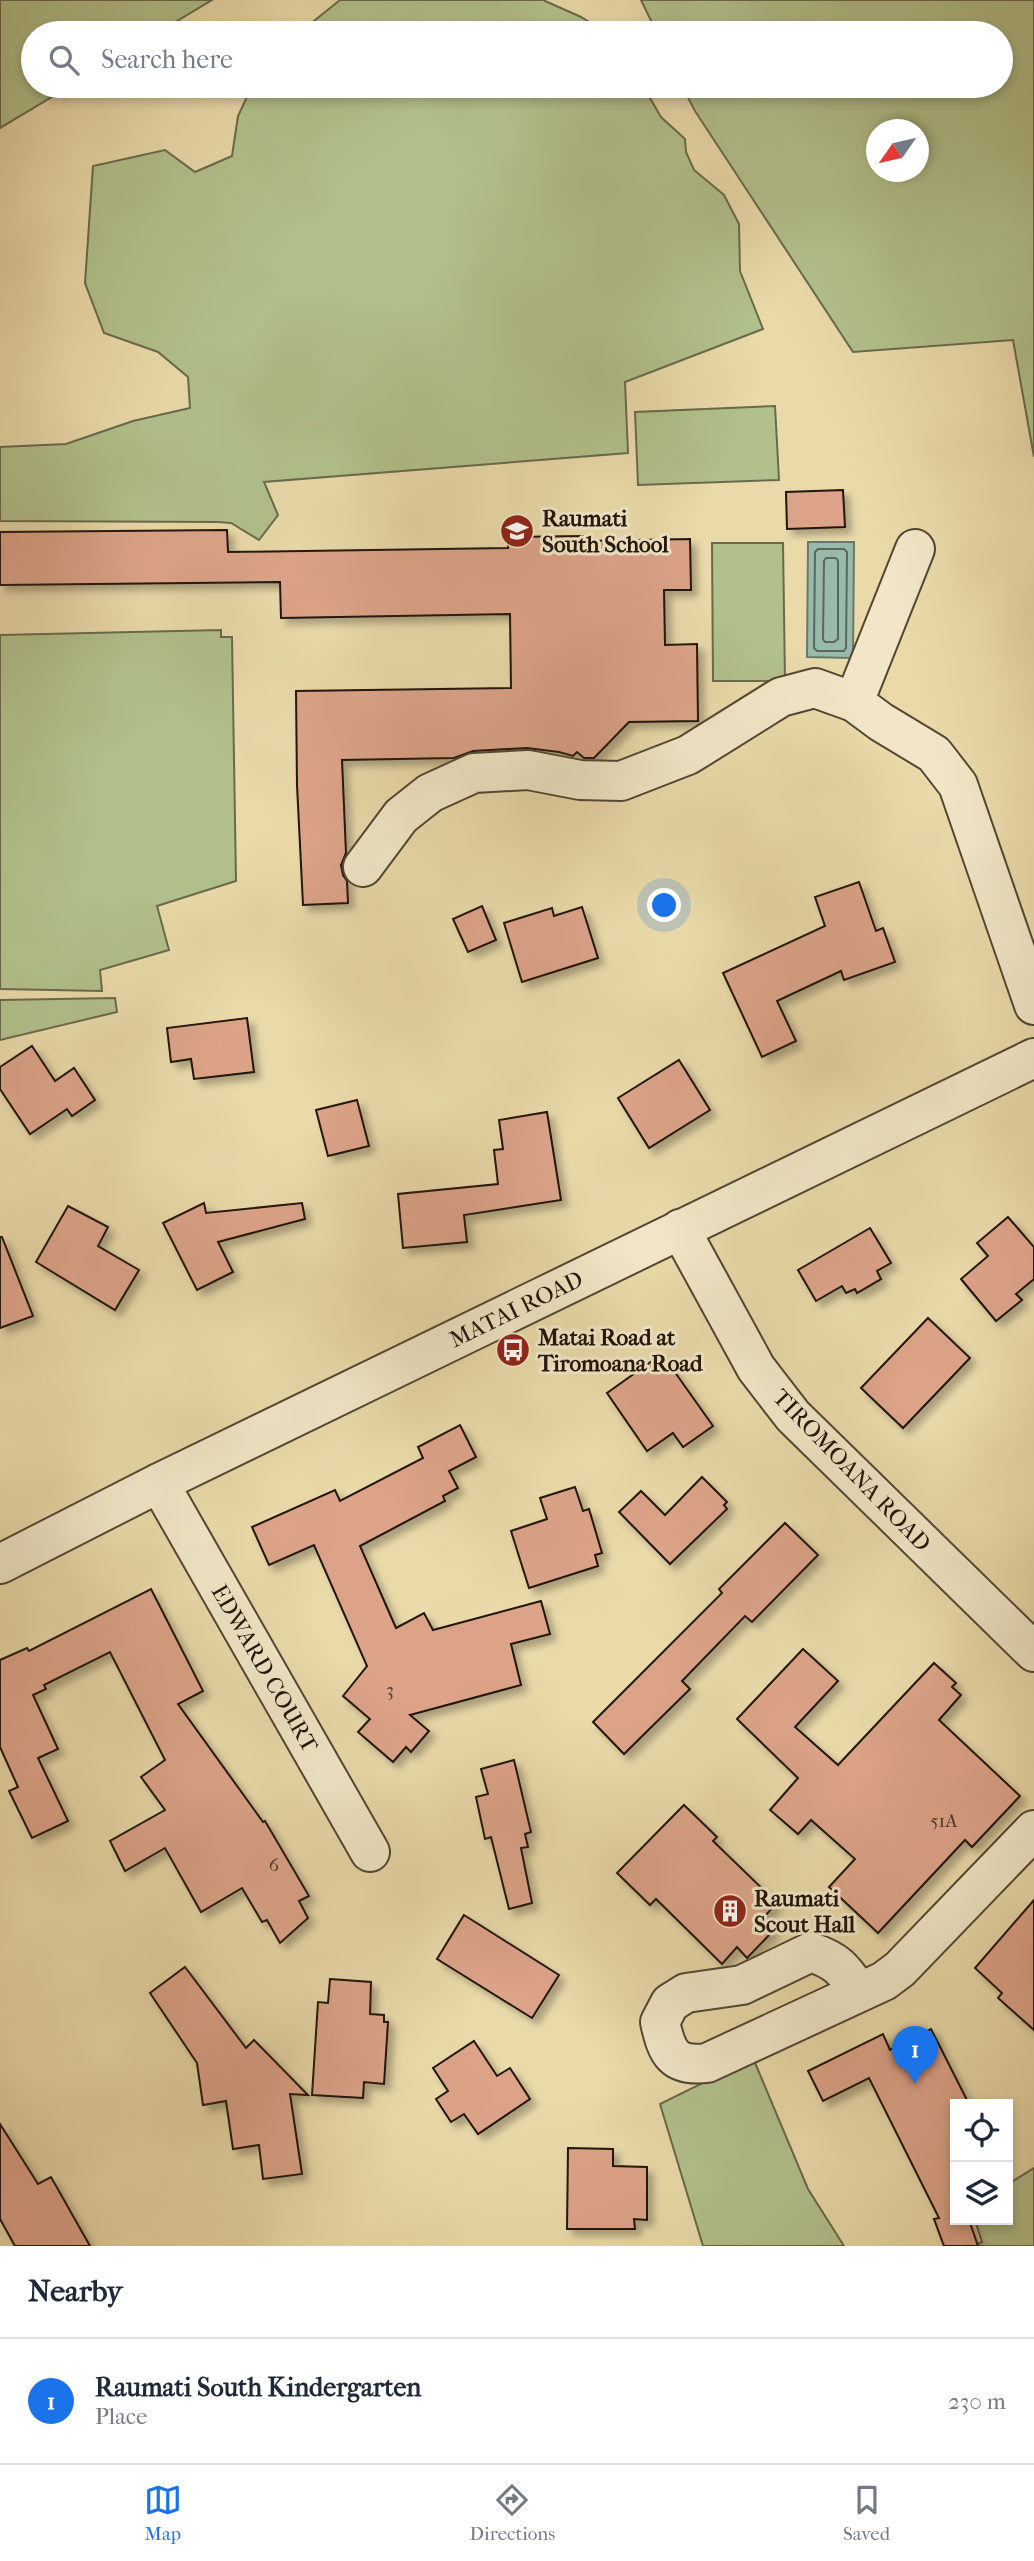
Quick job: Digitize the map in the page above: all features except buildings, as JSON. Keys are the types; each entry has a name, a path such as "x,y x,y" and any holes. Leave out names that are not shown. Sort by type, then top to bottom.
{"street":[{"path":"854,702 915,549"},
{"path":"363,867 401,816 430,793 474,773 528,770 580,780 621,781 688,755 781,696 815,688 854,702 934,754 958,785 1034,1004"},
{"name":"MATAI ROAD","path":"0,1564 159,1483 1034,1058"},
{"name":"TIROMOANA ROAD","path":"680,1229 756,1368 793,1416 1034,1653"},
{"name":"EDWARD COURT","path":"159,1483 370,1852"},
{"path":"858,1991 884,1981 900,1969 1034,1830"}],"green space":[{"path":"0,0 212,0 177,21 21,21 21,98 50,98 0,128"},
{"path":"340,0 543,0 588,21 314,21"},
{"path":"641,0 1034,0 1034,457 1013,340 853,352 688,98 1013,98 1013,21 651,21"},
{"path":"246,98 650,98 661,117 685,139 686,152 694,170 724,195 739,224 740,271 763,329 625,382 628,453 264,482 278,515 259,540 231,523 218,522 0,521 0,447 66,444 133,421 190,408 188,377 158,352 104,333 85,283 93,166 165,150 195,172 232,156 238,116"},
{"path":"775,406 779,480 638,485 635,412"},
{"path":"712,543 783,543 785,681 713,681"},
{"path":"221,630 221,637 232,637 236,881 157,906 169,950 100,970 102,991 0,989 0,635"},
{"path":"115,998 117,1012 0,1040 0,1000"},
{"path":"753,2058 808,2189 844,2246 703,2246 660,2104"},
{"path":"1034,2168 1034,2246 973,2246 982,2242 977,2225 1013,2225 1013,2181"}],"water":[{"path":"808,542 854,542 853,658 807,657"}],"place":[{"name":"Raumati South School","path":"517,531"},
{"name":"Matai Road at Tiromoana Road","path":"513,1350"},
{"name":"Raumati Scout Hall","path":"730,1911"},
{"name":"Raumati South Kindergarten","path":"915,2084"}]}
